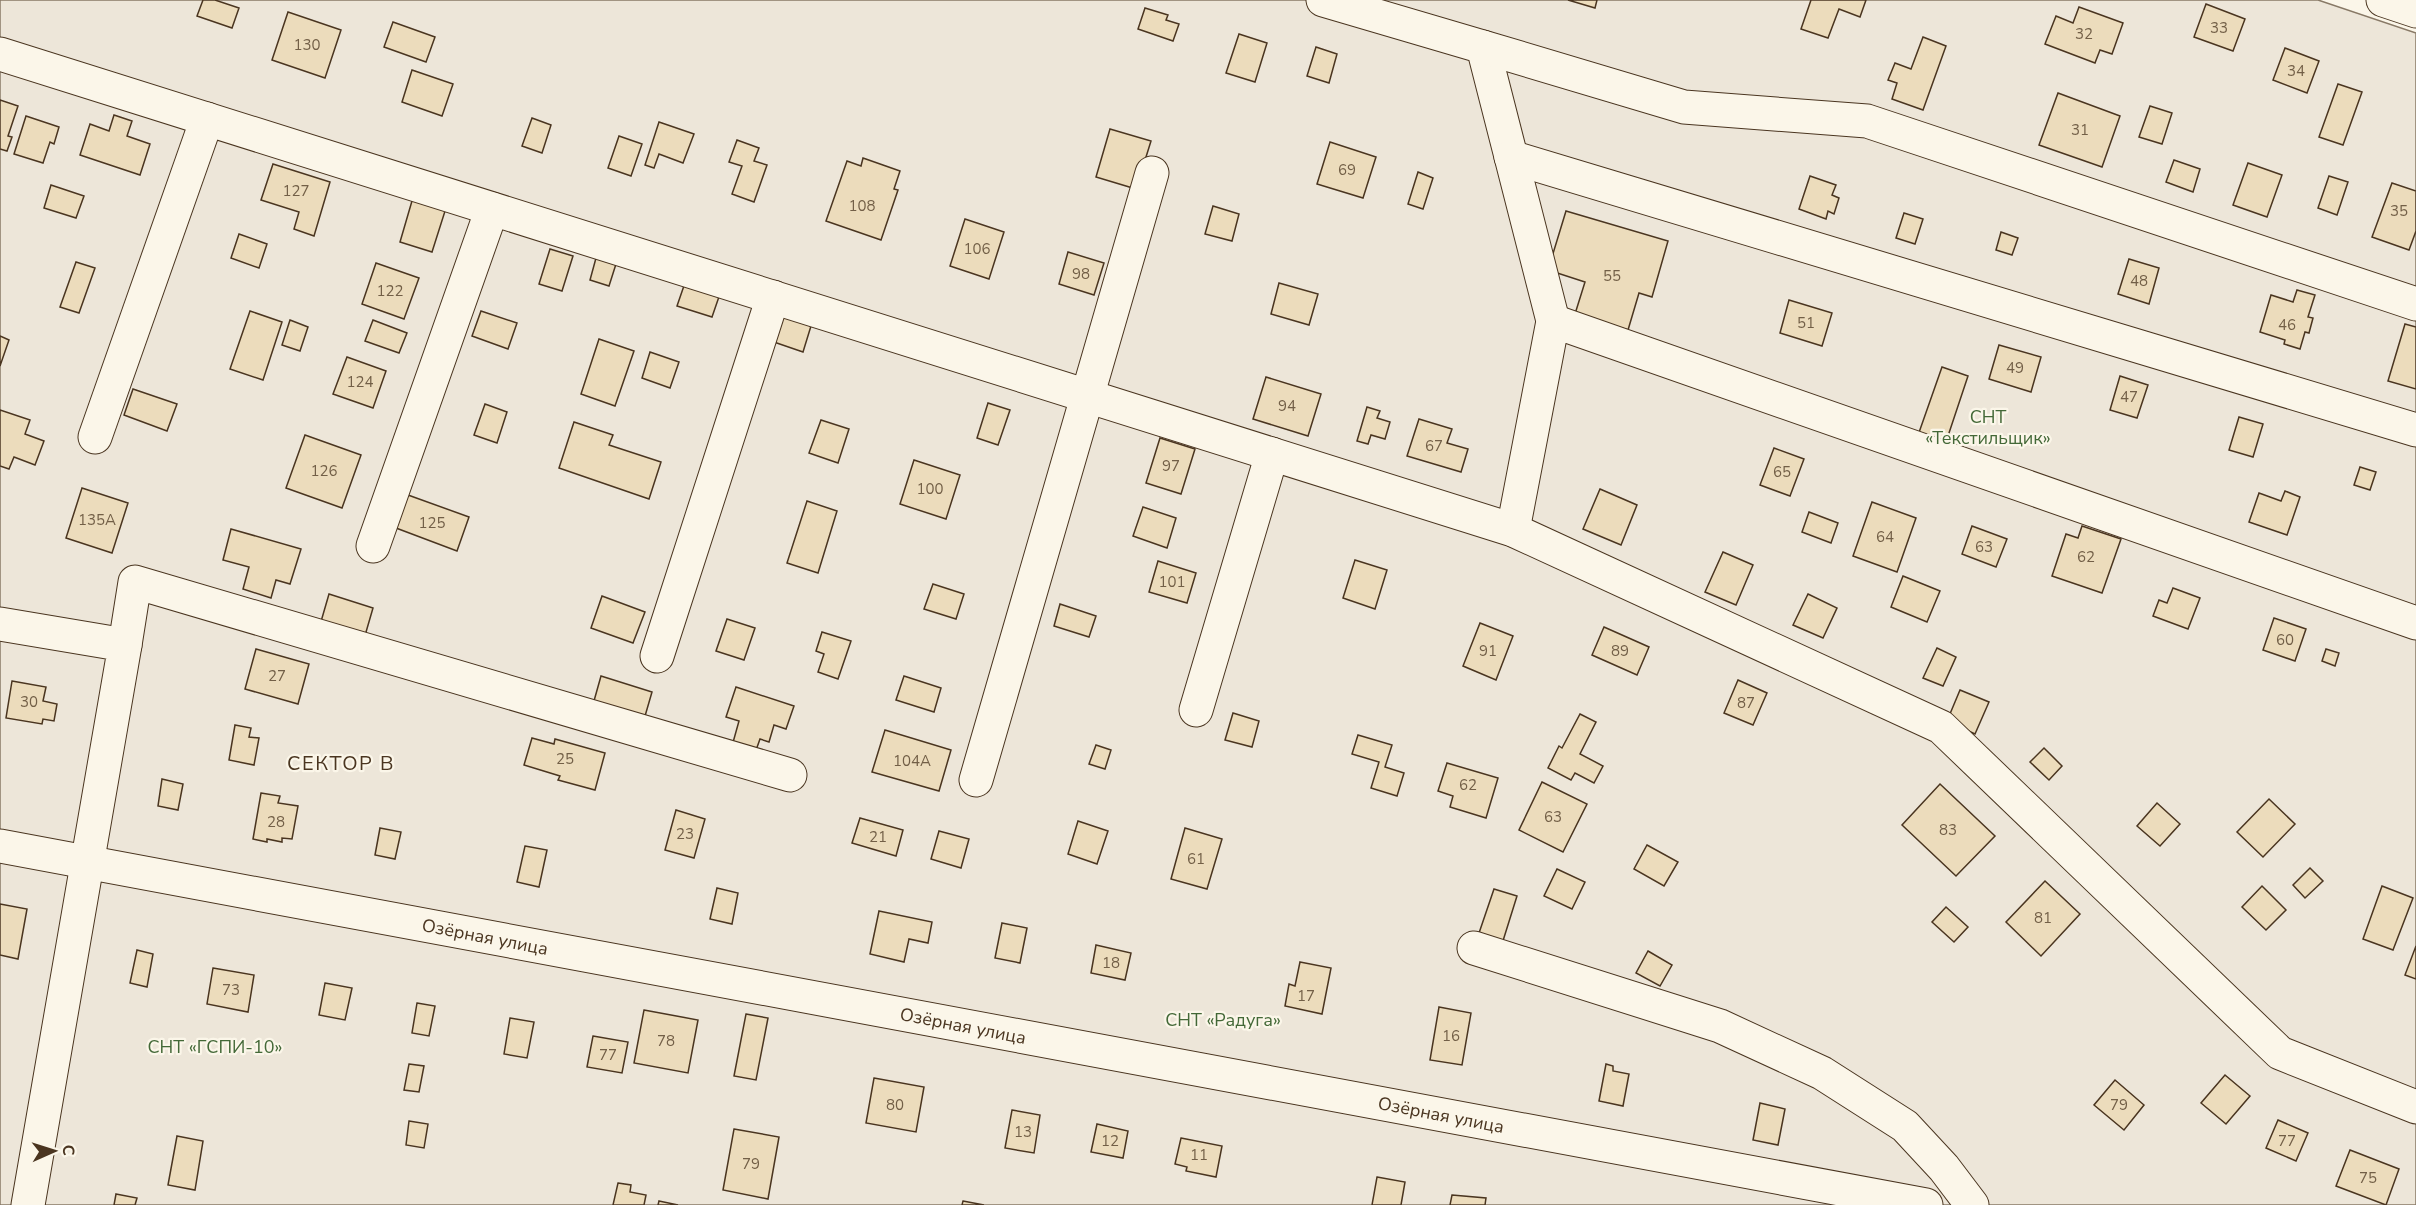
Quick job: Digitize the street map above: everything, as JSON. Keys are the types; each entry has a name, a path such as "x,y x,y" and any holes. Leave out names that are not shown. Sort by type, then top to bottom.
{"street":[{"path":"1323,0 1684,107 1867,121 2416,304"},
{"path":"2383,0 2416,11"},
{"path":"1483,47 1552,321 1513,530"},
{"path":"0,54 1513,530 1941,727 2280,1053 2416,1107"},
{"path":"95,437 207,119"},
{"path":"1511,158 2416,430"},
{"path":"976,780 1152,173"},
{"path":"373,546 492,209"},
{"path":"657,656 773,297"},
{"path":"1552,321 2416,623"},
{"path":"1196,710 1272,454"},
{"path":"28,1205 135,582 790,775"},
{"path":"0,624 125,645"},
{"name":"Озёрная улица","path":"0,846 1926,1205"},
{"path":"1474,948 1720,1026 1822,1073 1905,1126 1944,1168 1972,1205"}],"green space":[{"name":"СНТ «Текстильщик»","path":"0,0 2318,0 2416,33 2416,1205 0,1205"}],"building":[{"path":"203,0 215,0 239,8 232,28 197,16"},
{"path":"1568,0 1597,0 1595,8"},
{"path":"1811,0 1866,0 1860,17 1839,9 1828,38 1801,29"},
{"path":"2206,4 2245,19 2233,51 2194,37"},
{"path":"2079,7 2123,23 2112,54 2100,50 2095,63 2045,44 2056,16 2073,23"},
{"path":"1145,8 1168,15 1166,20 1179,24 1173,41 1138,29"},
{"path":"288,12 341,30 325,78 272,60"},
{"path":"393,22 435,37 426,62 384,47"},
{"path":"1239,34 1267,43 1255,82 1226,73"},
{"path":"1923,37 1946,46 1923,110 1892,99 1897,83 1888,80 1895,63 1911,69"},
{"path":"1316,47 1337,54 1329,83 1307,76"},
{"path":"2285,48 2319,61 2307,93 2273,80"},
{"path":"412,70 453,84 442,116 402,102"},
{"path":"2338,84 2362,92 2343,145 2319,137"},
{"path":"2058,93 2120,116 2102,167 2039,145"},
{"path":"0,100 18,106 8,136 12,137 7,151 0,149"},
{"path":"2150,106 2172,113 2162,144 2139,137"},
{"path":"114,115 132,121 127,136 150,144 140,175 80,155 90,124 109,131"},
{"path":"26,116 59,127 54,144 50,142 43,163 14,154"},
{"path":"532,118 551,125 542,153 522,146"},
{"path":"659,122 694,134 683,163 659,154 654,168 645,165"},
{"path":"1110,129 1151,141 1136,189 1096,177"},
{"path":"619,136 642,144 631,176 608,168"},
{"path":"737,140 759,148 754,161 767,165 754,202 732,194 742,166 729,162"},
{"path":"1330,142 1376,157 1363,198 1317,184"},
{"path":"863,158 900,171 894,189 898,190 881,240 826,221 847,161 861,166"},
{"path":"2174,160 2200,169 2193,192 2166,182"},
{"path":"2248,163 2282,175 2267,217 2233,205"},
{"path":"273,164 330,182 314,236 294,229 299,212 261,200"},
{"path":"1418,172 1433,178 1423,209 1408,204"},
{"path":"1810,176 1836,185 1832,195 1839,198 1834,214 1828,211 1826,219 1799,209"},
{"path":"2329,176 2348,182 2337,215 2318,208"},
{"path":"2392,183 2416,191 2416,231 2409,250 2372,237"},
{"path":"51,185 84,196 76,218 44,208"},
{"path":"414,194 446,208 432,252 400,242"},
{"path":"1213,206 1239,214 1232,241 1205,234"},
{"path":"1566,211 1668,241 1652,297 1639,293 1628,330 1575,314 1585,282 1548,270"},
{"path":"1904,213 1923,219 1915,244 1896,238"},
{"path":"965,219 1004,232 989,279 950,266"},
{"path":"2001,232 2018,238 2012,255 1996,250"},
{"path":"239,234 267,244 259,268 231,258"},
{"path":"550,249 573,256 562,291 539,284"},
{"path":"1068,252 1104,263 1094,295 1059,284"},
{"path":"596,258 616,264 609,286 590,280"},
{"path":"2129,259 2159,268 2149,304 2118,294"},
{"path":"76,262 95,268 79,313 60,307"},
{"path":"376,263 419,278 404,319 362,304"},
{"path":"687,277 722,288 712,317 677,306"},
{"path":"1279,283 1318,294 1309,325 1271,314"},
{"path":"2297,290 2315,295 2308,317 2313,318 2309,333 2305,332 2300,349 2284,344 2285,340 2260,332 2271,295 2293,302"},
{"path":"1789,300 1832,313 1822,346 1780,333"},
{"path":"250,311 282,322 263,380 230,369"},
{"path":"481,311 517,323 508,349 472,336"},
{"path":"776,314 811,326 803,352 768,340"},
{"path":"290,320 308,327 300,351 282,345"},
{"path":"373,320 407,333 399,353 365,341"},
{"path":"2405,324 2416,327 2416,389 2388,381"},
{"path":"0,336 9,340 0,366"},
{"path":"599,339 634,351 615,406 581,394"},
{"path":"1999,345 2041,357 2031,392 1989,379"},
{"path":"650,352 679,362 670,388 642,378"},
{"path":"347,357 386,371 373,408 333,394"},
{"path":"1942,367 1968,376 1943,451 1916,441"},
{"path":"2120,376 2148,385 2137,418 2110,410"},
{"path":"1266,377 1321,394 1308,436 1253,419"},
{"path":"133,389 177,404 167,431 124,415"},
{"path":"988,403 1010,410 998,445 977,438"},
{"path":"485,404 507,412 497,443 474,435"},
{"path":"1367,407 1380,411 1377,418 1390,422 1385,439 1371,435 1368,444 1357,441"},
{"path":"0,410 30,420 25,434 44,441 35,465 14,457 9,469 0,466"},
{"path":"2239,417 2263,424 2253,457 2229,450"},
{"path":"1419,419 1452,429 1447,443 1468,449 1461,472 1407,456"},
{"path":"821,420 849,429 838,463 809,453"},
{"path":"574,422 613,435 609,445 661,462 649,499 559,468"},
{"path":"305,435 361,455 342,508 286,488"},
{"path":"1160,438 1195,449 1181,494 1146,483"},
{"path":"1774,448 1804,459 1790,496 1760,485"},
{"path":"914,460 960,475 946,519 900,504"},
{"path":"2360,467 2376,472 2370,490 2354,485"},
{"path":"82,488 128,503 112,553 66,538"},
{"path":"1600,489 1637,505 1621,545 1583,529"},
{"path":"2285,491 2300,497 2287,535 2249,522 2259,493 2281,501"},
{"path":"408,495 469,517 457,551 396,528"},
{"path":"807,501 837,511 818,573 787,563"},
{"path":"1872,502 1916,518 1897,572 1853,556"},
{"path":"1143,507 1176,518 1167,548 1133,536"},
{"path":"1809,512 1838,523 1831,543 1802,532"},
{"path":"1972,526 2007,539 1996,567 1962,554"},
{"path":"2082,526 2121,539 2102,593 2052,576 2066,534 2078,538"},
{"path":"231,529 301,549 290,584 276,580 271,598 243,589 249,567 223,560"},
{"path":"1723,552 1753,565 1736,605 1705,592"},
{"path":"1355,560 1387,570 1375,609 1343,598"},
{"path":"1158,561 1196,573 1187,603 1149,592"},
{"path":"1903,576 1940,591 1927,622 1891,607"},
{"path":"933,584 964,594 956,619 924,609"},
{"path":"2173,588 2200,598 2188,629 2153,616 2159,600 2167,603"},
{"path":"329,594 373,608 364,639 320,625"},
{"path":"1808,594 1837,608 1823,638 1793,625"},
{"path":"602,596 645,612 633,643 591,628"},
{"path":"1060,604 1096,616 1089,637 1054,626"},
{"path":"2274,618 2306,629 2295,661 2263,650"},
{"path":"727,619 755,628 744,660 716,651"},
{"path":"1480,623 1513,636 1496,680 1463,666"},
{"path":"1604,627 1649,647 1637,675 1592,655"},
{"path":"822,632 851,641 838,679 818,672 824,654 816,651"},
{"path":"1937,648 1956,657 1943,686 1923,678"},
{"path":"256,649 309,664 298,704 245,689"},
{"path":"2326,649 2339,653 2335,666 2322,661"},
{"path":"601,676 652,692 643,723 592,708"},
{"path":"904,676 941,688 934,712 896,700"},
{"path":"1738,680 1767,693 1753,725 1724,713"},
{"path":"12,681 46,687 43,701 57,704 54,721 43,719 42,724 6,718"},
{"path":"736,687 794,706 786,729 774,725 769,742 760,739 755,753 732,746 739,721 726,717"},
{"path":"1960,690 1989,702 1975,734 1947,721"},
{"path":"1233,713 1259,721 1252,747 1225,740"},
{"path":"1580,714 1596,722 1580,754 1603,766 1594,783 1575,773 1571,780 1548,768 1559,746 1562,748"},
{"path":"235,725 251,728 249,737 259,738 254,765 229,760"},
{"path":"885,730 951,750 939,791 872,772"},
{"path":"1358,735 1392,745 1385,767 1404,773 1397,796 1371,788 1379,762 1352,754"},
{"path":"532,738 554,744 555,739 605,753 595,790 558,780 560,776 524,765"},
{"path":"1096,745 1111,750 1105,769 1089,764"},
{"path":"2044,748 2062,766 2049,780 2030,762"},
{"path":"1447,763 1498,778 1486,818 1450,807 1453,796 1438,791"},
{"path":"162,779 183,784 178,810 158,806"},
{"path":"1542,782 1587,804 1563,852 1519,830"},
{"path":"1940,784 1995,836 1956,876 1902,825"},
{"path":"261,793 280,796 278,803 298,806 292,839 282,838 282,842 267,839 267,842 253,839"},
{"path":"2269,799 2295,824 2263,857 2237,832"},
{"path":"2157,803 2180,824 2160,846 2137,826"},
{"path":"676,810 705,819 694,858 665,850"},
{"path":"860,818 903,830 896,856 852,843"},
{"path":"1078,821 1108,831 1097,864 1068,854"},
{"path":"380,828 401,832 395,859 375,855"},
{"path":"1185,828 1222,839 1207,889 1171,879"},
{"path":"939,831 969,839 961,868 931,859"},
{"path":"1647,845 1678,862 1664,886 1634,869"},
{"path":"525,846 547,850 539,887 517,882"},
{"path":"2310,868 2323,881 2305,898 2293,885"},
{"path":"1557,869 1585,882 1572,909 1544,896"},
{"path":"2045,881 2080,914 2041,956 2006,922"},
{"path":"2262,886 2286,910 2266,930 2242,907"},
{"path":"2382,886 2413,898 2393,950 2363,939"},
{"path":"717,888 738,893 732,924 710,919"},
{"path":"1494,889 1517,896 1502,944 1478,936"},
{"path":"0,904 27,909 18,959 0,955"},
{"path":"1946,907 1968,927 1954,942 1932,922"},
{"path":"879,911 932,922 928,943 909,939 904,962 870,954"},
{"path":"1002,923 1027,928 1020,963 995,958"},
{"path":"1096,945 1131,953 1125,980 1091,973"},
{"path":"2416,946 2416,979 2405,975"},
{"path":"137,950 153,954 147,987 130,983"},
{"path":"1648,951 1672,965 1660,986 1636,973"},
{"path":"1300,962 1331,968 1322,1014 1285,1006 1289,984 1295,986"},
{"path":"213,968 254,975 248,1012 207,1004"},
{"path":"325,983 352,988 345,1020 319,1015"},
{"path":"417,1003 435,1006 429,1036 412,1033"},
{"path":"1439,1007 1471,1013 1462,1065 1430,1060"},
{"path":"644,1010 698,1020 688,1073 634,1063"},
{"path":"746,1014 768,1018 756,1080 734,1076"},
{"path":"510,1018 534,1022 527,1058 504,1054"},
{"path":"593,1036 628,1042 622,1073 587,1067"},
{"path":"409,1064 424,1066 419,1092 404,1090"},
{"path":"1606,1064 1613,1066 1613,1071 1629,1074 1623,1106 1599,1101"},
{"path":"2225,1075 2250,1096 2226,1124 2201,1103"},
{"path":"874,1078 924,1087 916,1132 866,1123"},
{"path":"2115,1080 2144,1105 2124,1130 2094,1105"},
{"path":"1760,1103 1785,1109 1778,1145 1753,1140"},
{"path":"1012,1110 1040,1115 1034,1153 1005,1148"},
{"path":"2278,1120 2308,1133 2296,1161 2266,1148"},
{"path":"409,1121 428,1124 424,1148 406,1145"},
{"path":"1097,1124 1128,1131 1123,1158 1091,1152"},
{"path":"734,1129 779,1137 768,1199 723,1190"},
{"path":"177,1136 203,1141 195,1190 168,1185"},
{"path":"1181,1138 1222,1146 1216,1177 1186,1171 1187,1167 1175,1164"},
{"path":"2350,1150 2399,1169 2386,1205 2336,1186"},
{"path":"1377,1177 1405,1182 1401,1205 1372,1205"},
{"path":"618,1183 631,1185 630,1192 646,1195 644,1205 613,1205"},
{"path":"116,1194 137,1198 135,1205 114,1205"},
{"path":"1452,1195 1486,1198 1485,1205 1450,1205"},
{"path":"659,1201 678,1205 658,1205"},
{"path":"963,1201 984,1205 962,1205"}],"district":[{"name":"СЕКТОР В","path":"341,763"}],"park label":[{"name":"СНТ «Радуга»","path":"1223,1020"},
{"name":"СНТ «ГСПИ-10»","path":"215,1047"}]}
